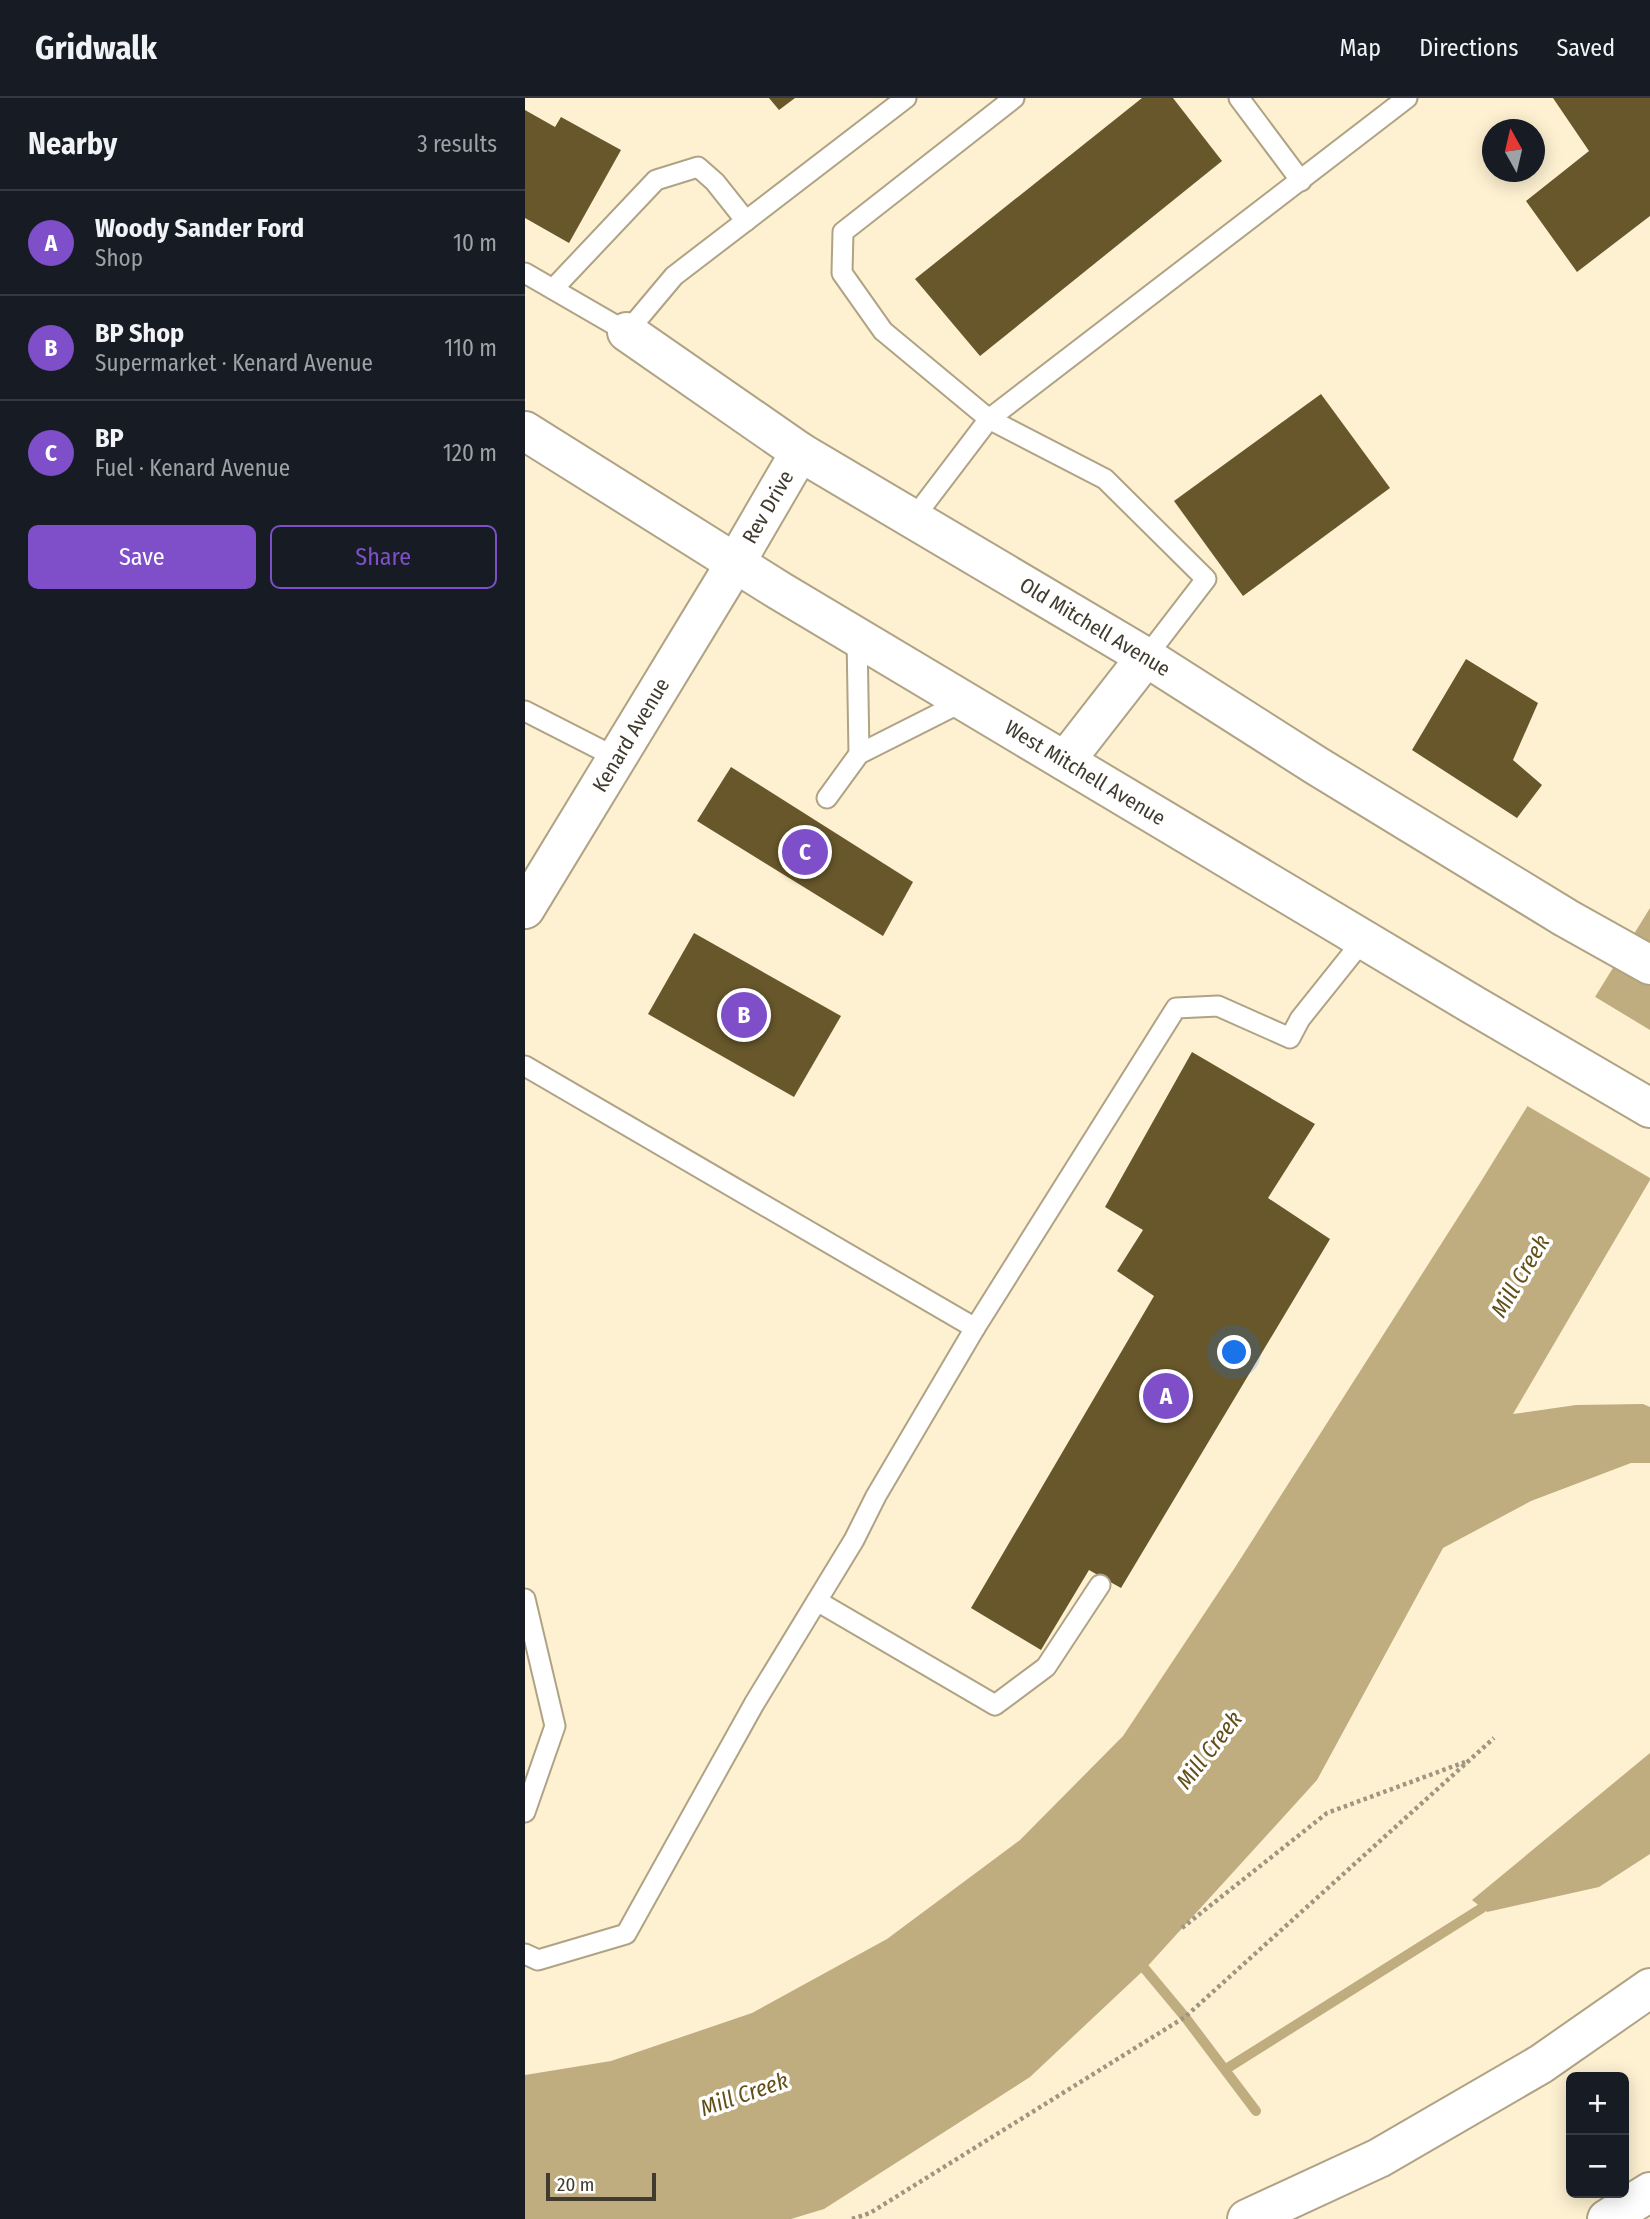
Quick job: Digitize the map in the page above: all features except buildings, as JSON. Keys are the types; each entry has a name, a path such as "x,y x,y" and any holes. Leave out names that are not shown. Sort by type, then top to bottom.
{"main road":[{"name":"Old Mitchell Avenue","path":"627,332 800,452 1146,657 1317,766 1566,918 1650,965"},
{"name":"West Mitchell Avenue","path":"525,431 857,637 1650,1108"},
{"name":"Rev Drive","path":"736,562 800,452"},
{"name":"Kenard Avenue","path":"525,909 736,562"},
{"path":"1065,761 1146,657"},
{"path":"1247,2219 1379,2158 1541,2064 1650,1988"},
{"path":"1607,2219 1650,2192"}],"lane":[{"path":"525,273 627,332 674,276 906,98"},
{"path":"1014,98 842,232 842,273 883,331 989,419 1105,479 1206,579 1146,657"},
{"path":"1239,98 1301,181"},
{"path":"913,519 989,419 1406,98"},
{"path":"553,289 656,180 698,167 746,221"},
{"path":"857,637 859,754"},
{"path":"827,798 859,754 964,701"},
{"path":"525,711 617,758"},
{"path":"525,1954 538,1960 626,1934 766,1683 817,1601 975,1328 1176,1008 1218,1006 1290,1038 1300,1019 1364,939"},
{"path":"525,1066 975,1328"},
{"path":"817,1601 995,1705 1046,1667 1100,1585"},
{"path":"525,1599 555,1726 525,1812"}],"path":[{"path":"852,2219 870,2213 1185,2017 1494,1738"},
{"path":"1182,1928 1327,1813 1468,1761"}],"water":[{"name":"Mill Creek","path":"1650,908 1650,1180 1513,1414 1576,1405 1643,1404 1650,1407 1650,1463 1631,1463 1531,1501 1443,1548 1317,1780 1145,1969 1030,2077 824,2209 791,2219 525,2219 525,2075 611,2061 752,2013 887,1939 1020,1840 1123,1736 1234,1569 1480,1183"},
{"path":"1650,1753 1650,1854 1599,1887 1487,1912 1472,1900"}],"pier":[{"path":"1592,995 1650,1030 1650,1178 1524,1104"}],"waterway":[{"path":"1226,2069 1482,1908"},
{"path":"1145,1969 1256,2111"}],"place":[{"name":"BP","path":"805,852"},
{"name":"BP Shop","path":"744,1015"},
{"name":"Woody Sander Ford","path":"1166,1396"}]}
